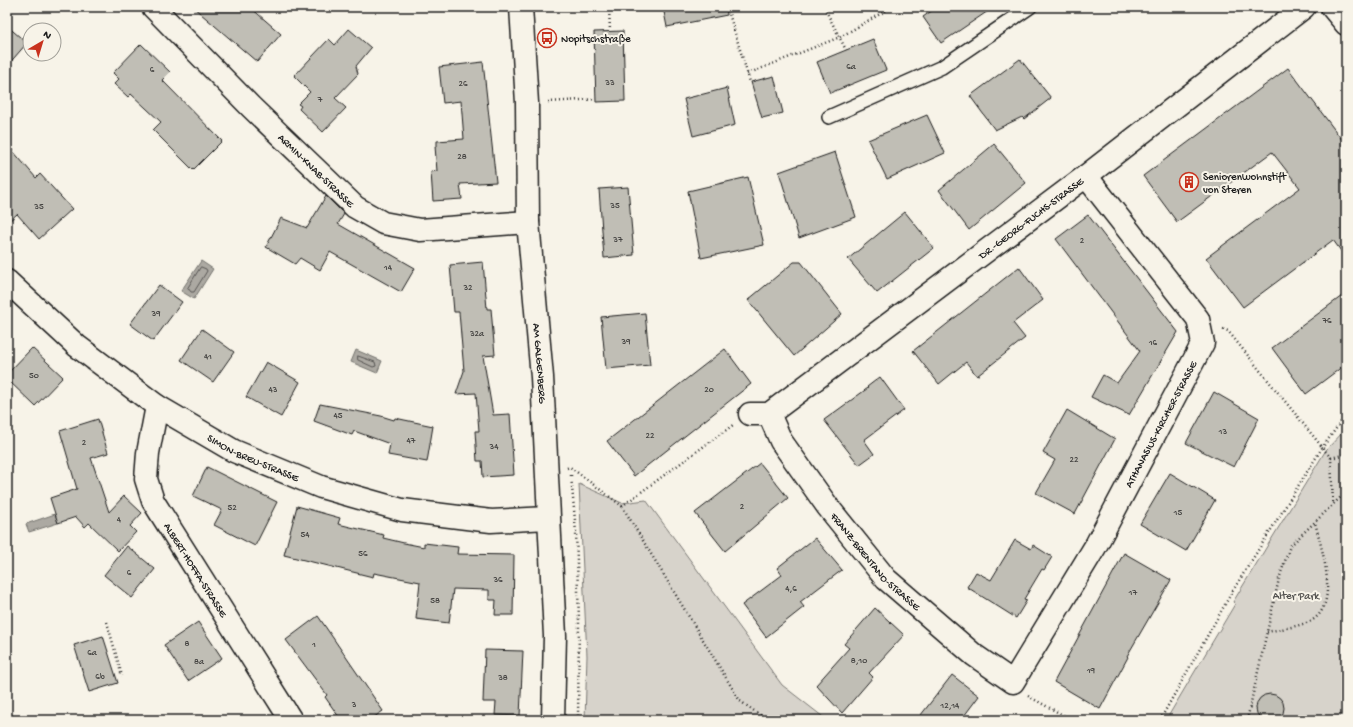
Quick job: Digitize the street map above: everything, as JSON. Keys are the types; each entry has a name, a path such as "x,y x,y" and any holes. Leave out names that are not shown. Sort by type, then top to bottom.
{"street":[{"name":"ARMIN-KNAB-STRASSE","path":"153,7 251,107 355,207 383,223 420,230 528,222"},
{"name":"AM GALGENBERG","path":"521,7 527,103 528,222 542,377 555,636 553,720"},
{"name":"DR.-GEORG-FUCHS-STRASSE","path":"759,414 1086,176 1304,7"},
{"path":"1332,7 1346,24"},
{"name":"ATHANASIUS-KIRCHER-STRASSE","path":"1012,682 1095,547 1203,343 1198,319 1086,176"},
{"name":"SIMON-BREU-STRASSE","path":"7,281 78,346 157,406 234,451 321,487 402,510 491,521 548,518"},
{"name":"ALBERT-HOFFA-STRASSE","path":"157,406 148,453 146,479 153,501 291,720"},
{"name":"FRANZ-BRENTANO-STRASSE","path":"759,414 781,441 828,507 886,579 974,655 1012,682"}],"lane":[{"path":"829,117 942,67 1030,7"}],"path":[{"path":"609,7 610,31"},
{"path":"727,7 750,82"},
{"path":"824,7 846,50"},
{"path":"747,74 840,37 892,7"},
{"path":"527,103 596,99"},
{"path":"1198,319 1228,331 1331,458 1333,504"},
{"path":"622,506 759,414"},
{"path":"1160,720 1232,592 1322,448 1346,415"},
{"path":"1331,458 1346,454"},
{"path":"578,720 579,636 577,546 570,467 622,506 740,700 767,720"},
{"path":"1247,720 1279,579 1290,546 1346,492"},
{"path":"1267,632 1309,622 1318,614 1326,600 1328,585 1315,522"},
{"path":"107,622 122,676"},
{"path":"1012,682 1031,699 1072,720"}],"green space":[{"name":"Alter Park","path":"1346,429 1346,720 1166,720 1235,604 1233,602 1326,450"},
{"path":"579,484 622,503 646,500 782,685 827,720 585,720 587,656"}],"water":[{"path":"201,261 213,269 194,299 181,291"},
{"path":"356,350 382,361 377,373 351,362"},
{"path":"55,514 58,523 29,532 26,524"}],"building":[{"path":"193,7 250,7 281,34 257,62"},
{"path":"663,7 726,7 727,15 667,27"},
{"path":"937,7 994,7 941,43 923,17"},
{"path":"7,26 22,39 22,49 7,66"},
{"path":"349,29 371,48 356,66 358,74 335,98 346,108 323,132 299,109 301,106 298,104 310,92 294,76 329,39 335,45"},
{"path":"623,31 625,101 596,102 594,32"},
{"path":"873,39 886,70 830,93 817,62"},
{"path":"141,44 170,72 162,80 222,141 193,170 153,130 161,122 131,94 128,97 114,84 119,79 113,73"},
{"path":"1020,59 1051,98 1024,119 1022,117 995,130 970,96"},
{"path":"483,62 496,182 460,184 462,199 433,201 431,172 437,171 435,146 437,146 437,141 464,139 461,101 443,103 439,67"},
{"name":"Seniorenwohnstift von Steren","path":"1288,68 1346,145 1346,258 1333,240 1243,307 1206,258 1300,188 1272,152 1177,222 1143,176"},
{"path":"774,76 783,113 762,118 751,82"},
{"path":"727,88 735,125 693,136 684,99"},
{"path":"927,115 945,153 887,179 868,140"},
{"path":"7,144 36,178 40,174 72,209 39,239 17,214 7,223"},
{"path":"994,144 1026,183 969,230 939,190"},
{"path":"835,152 856,217 799,238 779,172"},
{"path":"748,177 764,245 701,258 688,191"},
{"path":"628,187 634,255 604,258 599,189"},
{"path":"326,196 344,214 338,224 415,268 401,292 330,252 320,270 300,258 295,264 266,247 281,218 307,228"},
{"path":"905,212 934,248 877,293 848,259"},
{"path":"1088,215 1178,332 1129,415 1091,397 1103,375 1117,383 1140,351 1056,239"},
{"path":"483,262 487,309 491,309 495,355 483,356 493,415 510,414 514,475 483,477 482,461 477,461 475,431 479,431 476,393 456,394 464,371 459,312 454,312 450,265"},
{"path":"794,262 801,262 842,314 794,356 748,300"},
{"path":"1019,267 1043,300 1013,323 1025,338 977,376 966,362 939,384 913,351"},
{"path":"159,285 182,302 153,341 130,324"},
{"path":"1346,293 1346,364 1306,394 1272,348"},
{"path":"645,313 650,365 606,369 601,317"},
{"path":"202,329 234,352 213,382 181,360"},
{"path":"32,348 63,377 35,406 7,379 7,374"},
{"path":"725,349 751,384 634,476 607,441"},
{"path":"266,362 300,382 281,417 246,397"},
{"path":"880,377 904,410 864,440 874,454 859,465 824,420 868,388 867,387"},
{"path":"1214,392 1259,418 1234,467 1186,443"},
{"path":"320,404 394,420 395,418 433,426 427,462 388,455 390,444 354,431 352,435 314,421"},
{"path":"1067,410 1115,439 1075,514 1036,493 1055,460 1043,453"},
{"path":"98,419 108,453 91,458 109,512 124,496 142,513 130,526 136,532 118,551 89,523 85,527 76,517 58,523 50,498 77,489 60,431"},
{"path":"760,463 788,498 725,551 695,513"},
{"path":"207,467 277,502 255,546 214,525 222,510 193,496"},
{"path":"1170,473 1215,500 1186,551 1140,524"},
{"path":"297,506 340,518 338,524 384,535 383,538 404,543 424,547 424,543 458,547 457,554 514,555 513,615 495,615 496,600 489,600 489,590 453,589 449,623 416,619 420,582 374,573 373,577 284,555"},
{"path":"815,538 842,570 800,602 804,607 766,637 742,605 782,575 777,568"},
{"path":"1015,540 1031,549 1033,545 1052,557 1044,570 1042,569 1024,599 1027,600 1016,618 967,587 976,572 991,580"},
{"path":"127,546 155,569 132,598 104,575"},
{"path":"1124,553 1171,580 1127,656 1128,657 1100,709 1054,682"},
{"path":"875,608 904,635 869,673 873,677 842,713 816,685 849,648 844,644"},
{"path":"318,616 383,711 370,720 341,720 325,697 327,695 286,640"},
{"path":"198,622 222,658 188,681 164,645"},
{"path":"103,636 118,683 89,692 74,645"},
{"path":"485,650 523,651 520,716 495,715 496,702 483,702"},
{"path":"952,675 979,696 961,720 917,720"},
{"path":"1270,694 1280,698 1284,708 1280,718 1270,722 1260,718 1256,708 1260,698"}],"place":[{"name":"Nopitschstraße","path":"547,38"},
{"name":"Seniorenwohnstift von Steren","path":"1189,182"}]}
